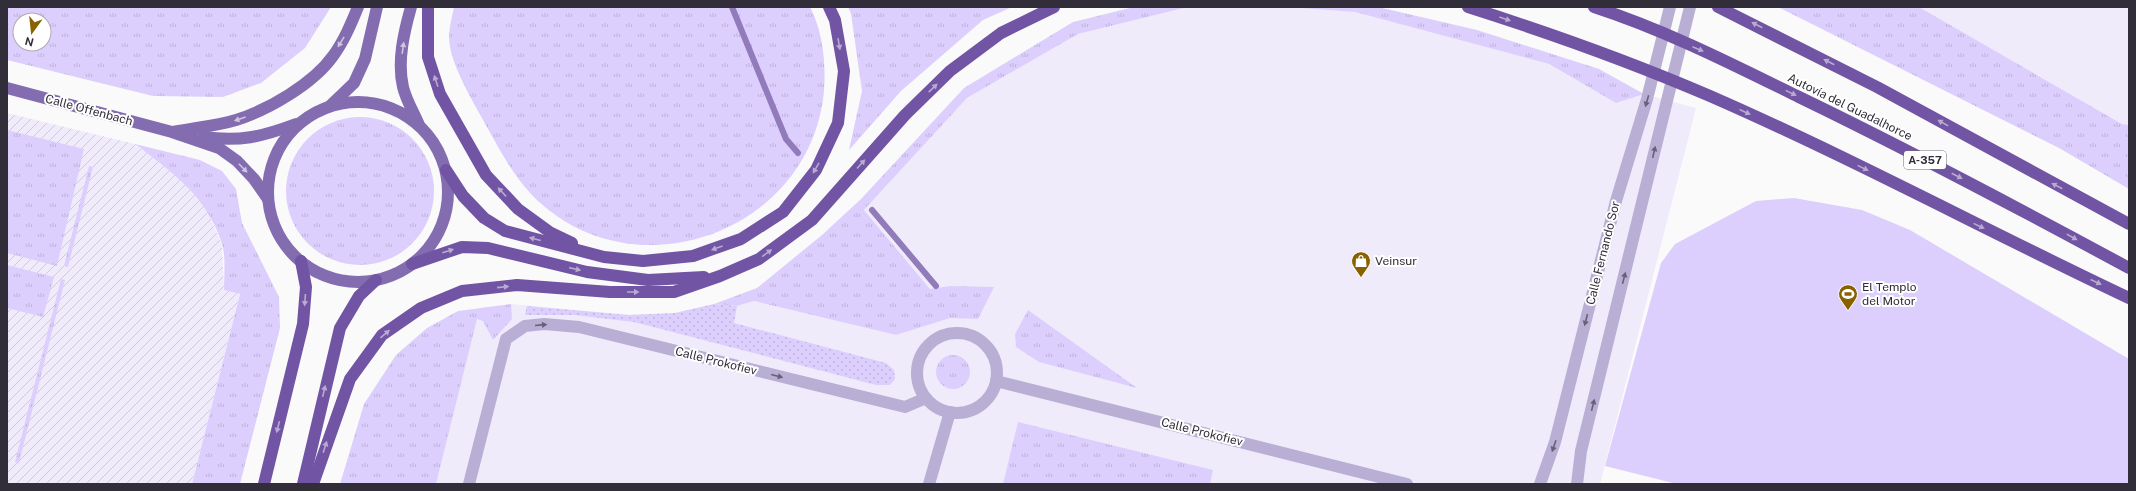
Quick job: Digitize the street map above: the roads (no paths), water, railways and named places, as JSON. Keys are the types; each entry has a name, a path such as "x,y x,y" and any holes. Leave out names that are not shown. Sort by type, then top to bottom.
{"highway":[{"path":"428,7 428,57 440,94 486,175 518,209 551,233 604,257"},
{"path":"446,170 463,196 484,218 505,231 604,257 643,261 693,256 741,238 783,212 816,170 838,123 844,71 835,20 829,7"},
{"path":"313,484 350,379 382,336 421,308 462,291 517,285 610,292 674,292 720,276 758,259 812,220 905,115 950,72 1001,33 1054,7"},
{"path":"1461,7 1474,9 1616,58 1710,96 1809,142 2129,298"},
{"name":"Autovía del Guadalhorce","path":"1594,7 1624,17 1718,58 1988,192 2129,268"},
{"path":"1718,7 1733,13 1877,87 2129,224"},
{"path":"412,264 462,246 488,248 587,272 648,280 720,276"},
{"path":"264,484 303,324 306,287 301,261"},
{"path":"303,484 340,328 359,296 376,280"}],"main road":[{"path":"172,132 234,121 265,110 304,84 333,57 349,30 358,7"},
{"path":"330,106 354,83 365,59 377,7"},
{"path":"411,7 400,62 403,88 419,125"},
{"name":"Calle Offenbach","path":"7,88 172,132"},
{"path":"172,132 220,139 244,140 271,133 299,123 314,113 330,106 353,102 377,103 400,111 419,125 436,146 446,170 448,197 443,222 431,246 412,264 395,274 376,280 356,282 336,279 318,272 301,261 288,249 278,233 271,216 268,198 269,178 274,157 285,139 299,123"},
{"path":"172,132 219,148 237,162 250,175 268,198"}],"street":[{"name":"Calle Fernando Sor","path":"1540,484 1555,442 1616,201 1647,99 1670,7"},
{"path":"1577,484 1581,450 1690,7"},
{"name":"Calle Prokofiev","path":"469,484 506,339 525,326 544,324 579,328 906,407 926,398"},
{"path":"960,333 973,336 984,343 993,354 997,367 996,381 992,392 984,402 974,409 962,412 950,412 933,405 926,398 919,386 917,373 919,360 925,348 935,339 947,334 960,333"},
{"name":"Calle Prokofiev","path":"996,381 1407,484"},
{"path":"929,484 950,412"}],"waterway":[{"path":"732,7 786,139 798,153"},
{"path":"872,210 936,286"}],"place":[{"name":"Veinsur","path":"1361,278"},
{"name":"El Templo del Motor","path":"1848,311"}]}
